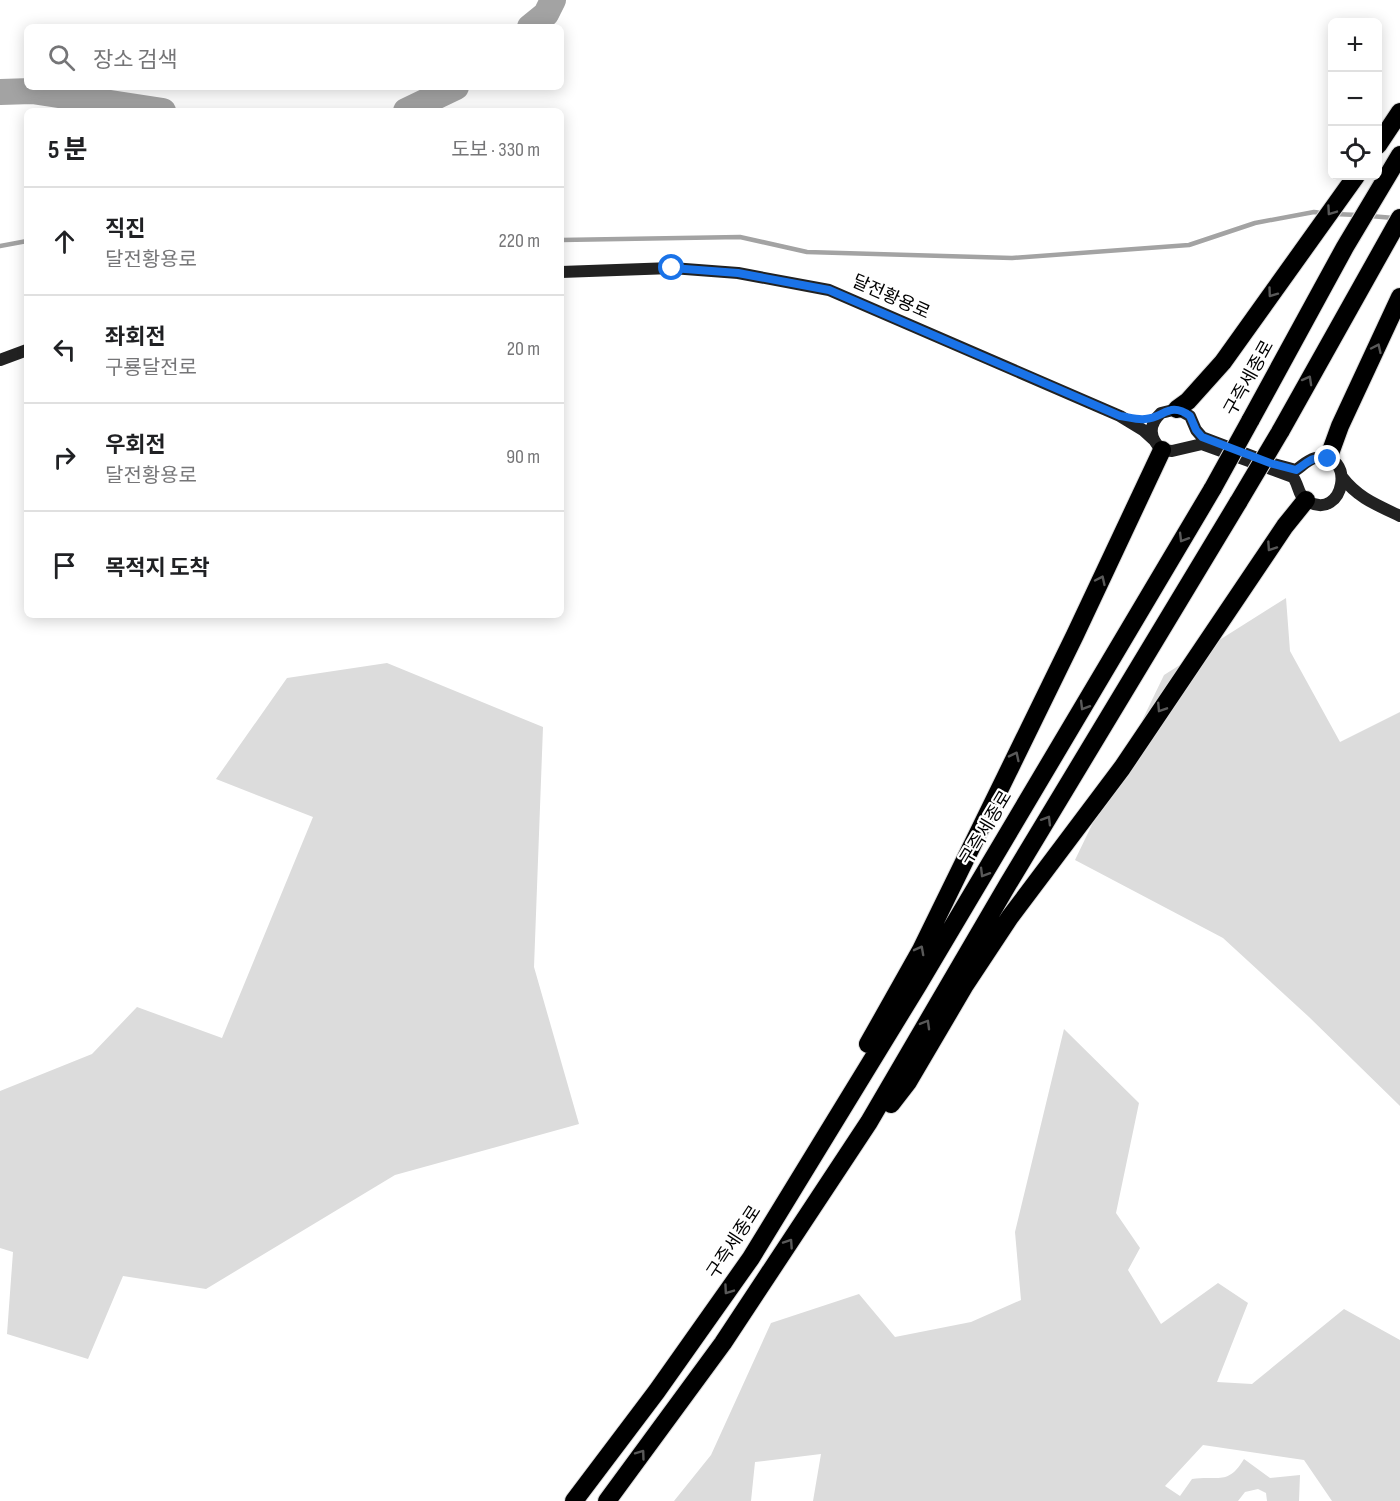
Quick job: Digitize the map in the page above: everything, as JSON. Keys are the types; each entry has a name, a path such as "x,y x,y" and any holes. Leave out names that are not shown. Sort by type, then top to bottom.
{"highway":[{"path":"1382,138 1400,112"},
{"name":"구즉세종로","path":"574,1501 657,1391 751,1258 912,994 1213,488 1345,247 1400,155"},
{"path":"1169,411 1188,401 1223,362 1353,180"},
{"path":"607,1501 723,1343 869,1122 1008,884 1280,432 1400,218"},
{"path":"1328,459 1400,297"},
{"path":"751,1258 802,1153 867,1046 921,950 1075,635 1158,445"},
{"path":"824,1191 908,1082 1010,917 1122,768 1284,526 1306,500"}],"main road":[{"name":"달전황용로","path":"564,272 672,268 738,273 829,290 1120,416"},
{"path":"0,360 24,351"},
{"path":"1158,445 1151,432 1152,425 1154,419 1169,411"},
{"path":"1120,416 1146,419 1169,411 1190,416 1202,437 1270,463 1296,470 1307,461 1317,457 1328,459 1336,464 1352,490 1367,501 1400,516"},
{"path":"1120,416 1143,430 1158,445 1172,452 1202,444 1293,477 1306,500 1322,504 1346,497 1367,501"},
{"path":"1332,501 1339,494 1343,484 1342,477"}],"shaded area":[{"path":"1286,598 1290,651 1340,742 1400,712 1400,1106 1309,1017 1223,938 1075,860 1164,675"},
{"path":"387,663 543,727 534,967 579,1124 395,1175 206,1289 123,1276 88,1359 7,1334 13,1252 0,1248 0,1091 92,1054 137,1007 222,1038 313,817 216,779 287,678"},
{"path":"1064,1029 1139,1103 1116,1213 1140,1248 1128,1270 1161,1324 1218,1283 1248,1303 1217,1382 1252,1384 1344,1309 1400,1340 1400,1501 1332,1501 1304,1460 1203,1445 1165,1486 1180,1496 1192,1479 1222,1478 1233,1473 1244,1459 1270,1478 1300,1475 1299,1501 1267,1501 1266,1493 1258,1489 1245,1492 1238,1501 813,1501 821,1454 755,1462 751,1501 674,1501 711,1455 771,1323 859,1294 895,1337 971,1322 1021,1300 1015,1232"}],"waterway":[{"path":"534,24 546,14 553,0"},
{"path":"412,108 450,90"},
{"path":"0,92 32,91 143,108"},
{"path":"564,240 740,237 807,252 1012,258 1189,245 1255,223 1314,212 1322,213"},
{"path":"1334,214 1358,215"},
{"path":"1370,216 1394,218"},
{"path":"0,246 24,242"}],"route":[{"path":"672,268 738,273 791,281 829,290 1120,416 1146,419 1168,410 1177,409 1190,416 1202,437 1270,463 1296,470 1307,461 1317,457 1328,459"}]}
